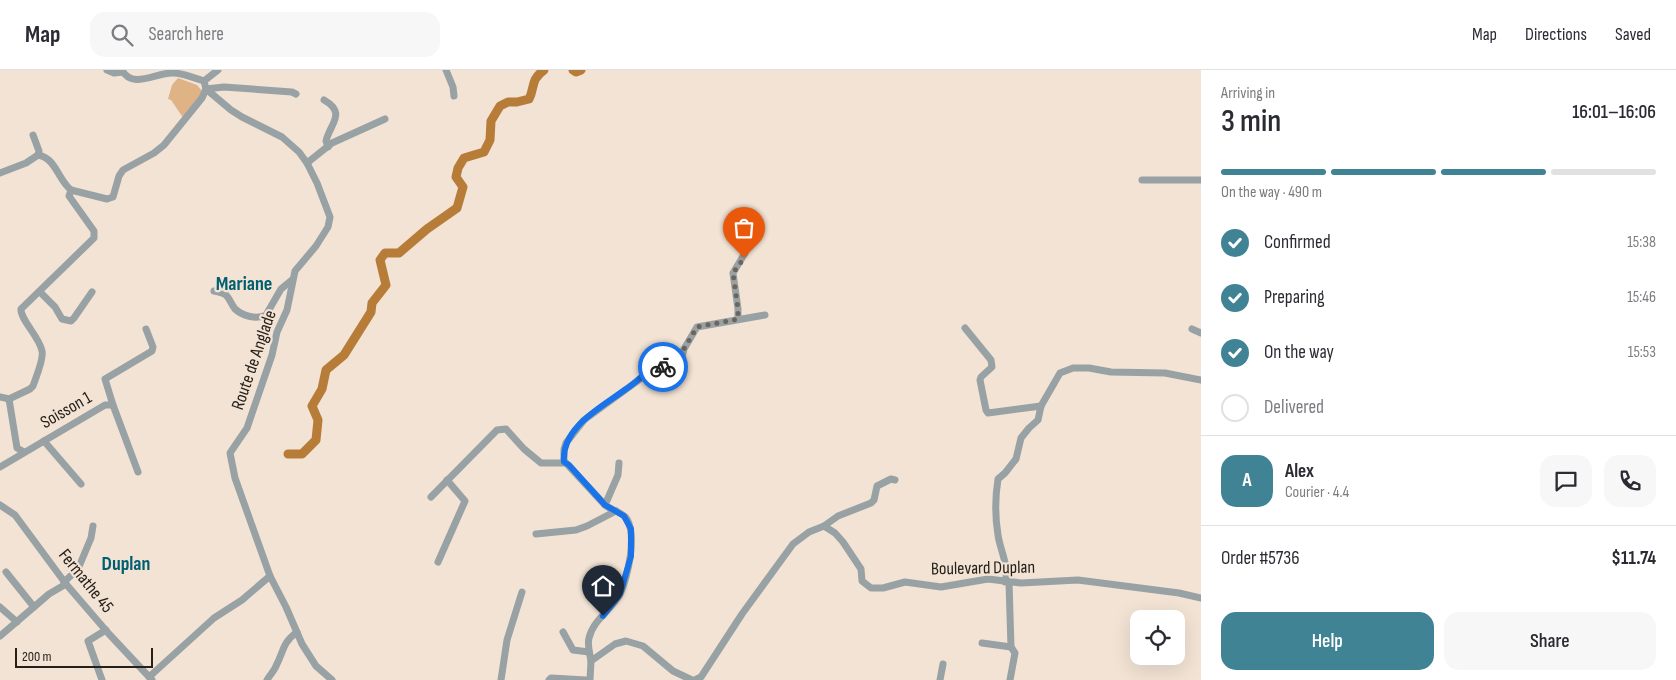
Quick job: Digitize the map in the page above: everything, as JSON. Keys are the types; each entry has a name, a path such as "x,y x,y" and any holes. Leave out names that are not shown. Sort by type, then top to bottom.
{"street":[{"path":"107,70 114,73 122,71 126,76 137,80 172,73 205,85 292,92 296,94"},
{"path":"38,155 49,160 59,178 71,190 107,199 113,197 123,170 154,154 164,145 202,98 205,85 218,70"},
{"path":"446,70 453,87 454,96"},
{"name":"Route de Anglade","path":"205,85 242,118 282,137 299,152 307,163 330,217 328,227 316,246 295,271 287,310 277,332 272,355 247,428 230,453 234,478 270,576 302,644 316,666 332,680"},
{"path":"324,100 334,106 335,109 335,121 326,141 328,147"},
{"path":"307,163 338,140 385,119"},
{"path":"34,135 39,151 38,155"},
{"path":"0,173 26,163 38,155"},
{"path":"1142,180 1201,180"},
{"path":"0,397 9,399 30,389 33,386 42,356 42,349 20,312 22,307 40,292 94,238 94,231 70,196 71,190"},
{"path":"738,319 733,273 745,253"},
{"path":"214,291 222,292 242,314 262,318 266,315 281,289 292,280"},
{"path":"40,292 55,308 62,320 67,321 71,321 74,318 92,292"},
{"path":"564,462 566,443 584,420 657,365 661,366 671,375 677,375 684,349 697,327 765,315"},
{"path":"113,405 105,379 152,351 153,347 146,328"},
{"path":"965,328 991,360 992,368 980,380 988,413 1041,406"},
{"path":"1192,329 1201,333"},
{"path":"1010,680 1015,653 1011,647 1007,574 996,516 998,479 1016,459 1020,438 1038,420 1041,406 1060,373 1073,368 1089,368 1111,372 1165,373 1201,380"},
{"path":"9,399 17,448 24,452"},
{"name":"Soisson 1","path":"0,467 105,405 113,405 138,472"},
{"path":"431,497 488,438 500,429 506,429 541,464 564,462 569,465 605,505 624,516 631,529 631,556 620,594 594,627 589,638 591,661 588,680 551,678 549,680"},
{"path":"44,441 82,484"},
{"path":"605,505 618,475 619,463"},
{"path":"591,661 614,644 626,641 644,646 673,671 693,680 701,677 742,614 793,544 809,532 824,526 838,516 871,503 874,500 877,486 890,479 895,480"},
{"path":"438,562 465,501 447,480"},
{"name":"Fermathe 45","path":"0,505 14,515 65,583 150,678"},
{"path":"536,534 550,531 569,531 587,526 616,511"},
{"path":"0,636 49,594 65,583 78,569 94,526"},
{"name":"Boulevard Duplan","path":"824,526 843,542 861,569 862,581 871,588 883,588 905,582 941,587 988,579 1021,583 1078,580 1179,593 1201,598"},
{"path":"6,572 34,607"},
{"path":"150,678 214,618 242,600 270,576"},
{"path":"501,680 507,640 522,592"},
{"path":"0,607 17,622"},
{"path":"102,680 88,641 106,630"},
{"path":"268,680 276,667 284,645 297,632"},
{"path":"563,632 573,650 589,652"},
{"path":"982,643 1011,647"},
{"path":"940,680 942,664"}],"shaded area":[{"path":"178,78 197,85 203,92 184,119 171,100 168,99 172,85"}],"waterway":[{"path":"288,454 302,454 316,440 318,420 312,406 322,389 326,370 344,355 371,312 372,303 386,285 380,260 385,253 399,253 427,229 457,208 463,187 456,177 458,168 464,158 484,152 490,140 491,121 500,106 508,102 529,99 537,77 544,70"},
{"path":"573,70 576,72 581,70"}],"way so far":[{"path":"663,367 671,375 677,375 682,353 694,329 697,327 738,319 733,273 737,265 744,258"}],"district":[{"name":"Mariane","path":"244,284"},
{"name":"Duplan","path":"126,564"}],"route":[{"path":"603,616 620,594 631,556 631,529 624,516 605,505 569,465 564,462 564,448 571,435 584,420 643,377 653,367 657,365 663,367"}]}
